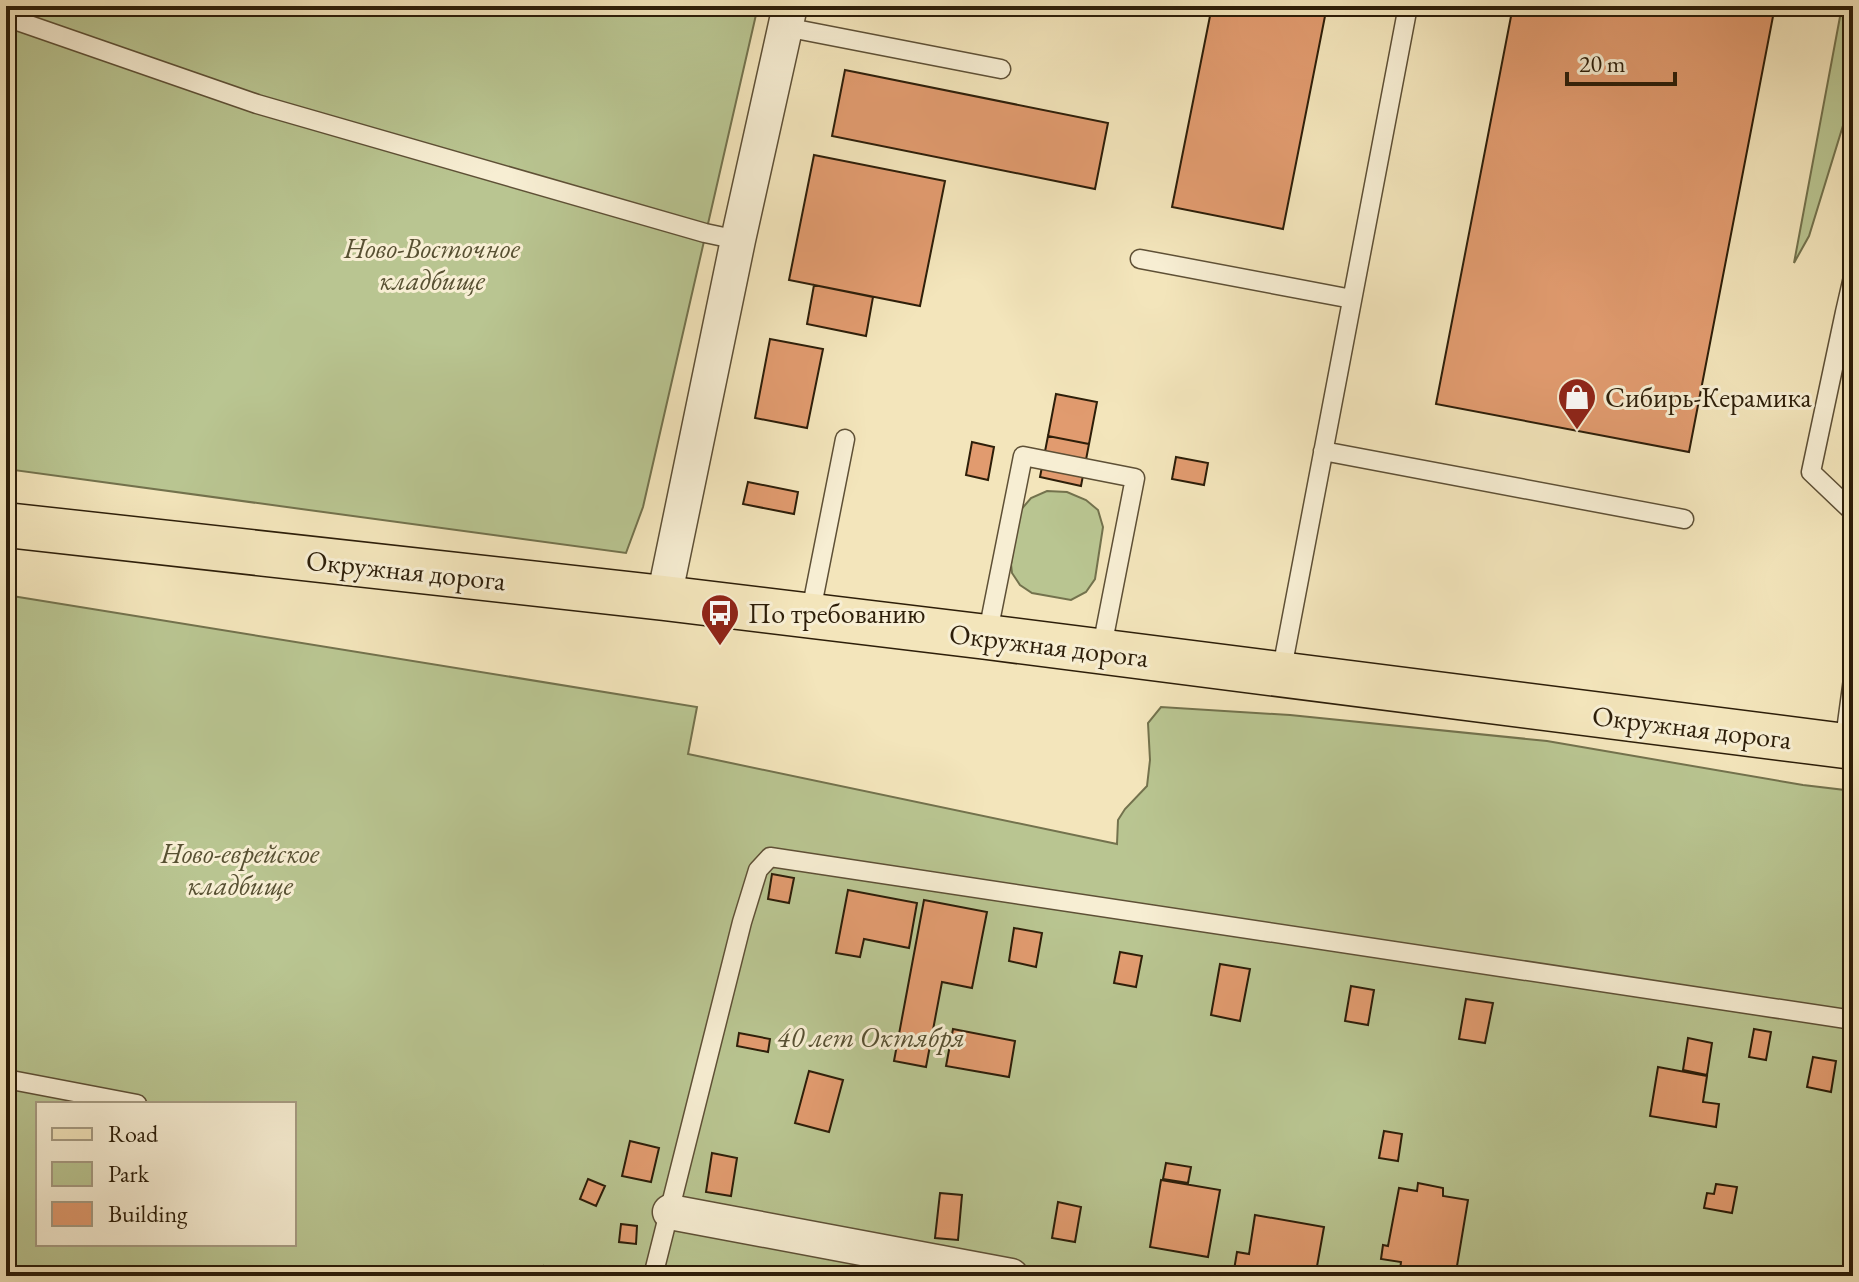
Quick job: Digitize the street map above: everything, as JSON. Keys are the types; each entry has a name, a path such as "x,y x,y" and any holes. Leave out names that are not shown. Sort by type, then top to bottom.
{"main road":[{"name":"Окружная дорога","path":"6,525 664,598 1848,747"}],"street":[{"path":"664,598 788,16"},
{"path":"670,1212 1011,1276"}],"lane":[{"path":"1281,674 1408,6"},
{"path":"788,16 1001,69"},
{"path":"6,17 257,104 738,240"},
{"path":"1140,259 1352,299"},
{"path":"1853,277 1849,312 1811,472 1853,512"},
{"path":"810,616 845,439"},
{"path":"1323,451 1684,519"},
{"path":"987,637 1023,456 1135,478 1101,652"},
{"path":"1848,747 1853,679"},
{"path":"653,1276 742,922 758,870 770,857 1853,1020"},
{"path":"6,1079 127,1102"}],"green space":[{"name":"Ново-Восточное кладбище","path":"6,6 758,6 643,507 626,553 6,469"},
{"path":"1842,6 1853,6 1853,93 1809,236 1794,263"},
{"path":"1047,491 1067,492 1086,500 1098,510 1103,527 1095,579 1086,592 1071,600 1032,593 1020,585 1012,573 1019,512 1031,498"},
{"path":"6,595 697,707 688,754 1117,844 1118,820 1147,786 1150,760 1148,723 1161,707 1290,715 1547,741 1853,791 1853,1276 6,1276"}],"building":[{"path":"1212,6 1327,6 1283,229 1172,207"},
{"path":"1513,6 1775,6 1689,452 1436,404"},
{"path":"845,70 1108,123 1095,189 832,136"},
{"path":"814,155 945,181 920,306 789,280"},
{"path":"814,285 873,297 866,336 807,324"},
{"path":"770,339 823,349 807,428 755,418"},
{"path":"1056,394 1097,402 1089,444 1048,436"},
{"path":"1853,424 1853,465 1844,464"},
{"path":"1048,436 1089,444 1081,486 1040,477"},
{"path":"972,442 994,447 988,480 966,475"},
{"path":"1176,457 1208,463 1204,485 1172,479"},
{"path":"748,482 798,492 794,514 743,504"},
{"path":"772,874 794,878 789,903 768,899"},
{"path":"848,890 917,903 909,948 864,939 860,957 836,953"},
{"path":"924,900 987,912 972,988 942,982 926,1067 894,1061"},
{"path":"1014,928 1042,933 1036,967 1009,961"},
{"path":"1120,952 1142,956 1136,987 1114,983"},
{"path":"1220,964 1250,969 1240,1021 1211,1015"},
{"path":"1351,986 1374,990 1368,1025 1345,1021"},
{"path":"1466,999 1493,1003 1485,1043 1459,1039"},
{"path":"953,1029 1015,1041 1009,1077 946,1066"},
{"path":"1754,1029 1771,1032 1766,1060 1749,1057"},
{"path":"739,1033 770,1039 768,1052 737,1046"},
{"path":"1688,1038 1712,1043 1707,1075 1683,1070"},
{"path":"1813,1057 1836,1061 1831,1092 1807,1087"},
{"path":"1658,1067 1707,1076 1703,1102 1719,1104 1716,1127 1650,1116"},
{"path":"809,1071 843,1080 829,1132 795,1123"},
{"path":"1384,1131 1402,1134 1398,1161 1379,1158"},
{"path":"630,1141 659,1148 651,1182 622,1176"},
{"path":"712,1153 737,1158 731,1196 706,1192"},
{"path":"1166,1163 1191,1167 1188,1183 1163,1179"},
{"path":"588,1179 605,1186 596,1206 580,1199"},
{"path":"1161,1180 1220,1190 1208,1257 1150,1247"},
{"path":"1418,1183 1443,1188 1443,1196 1468,1200 1456,1272 1431,1267 1430,1275 1400,1270 1401,1262 1381,1259 1383,1245 1388,1246 1399,1188 1417,1191"},
{"path":"1716,1184 1737,1187 1732,1213 1704,1208 1707,1193 1714,1194"},
{"path":"940,1193 962,1195 958,1240 935,1238"},
{"path":"1058,1202 1081,1207 1075,1242 1052,1238"},
{"path":"1255,1215 1324,1227 1316,1272 1304,1270 1302,1276 1233,1276 1237,1252 1249,1254"},
{"path":"621,1224 637,1226 636,1244 619,1242"},
{"path":"544,1266 580,1276 541,1276"}],"place":[{"name":"Сибирь-Керамика","path":"1577,431"},
{"name":"По требованию","path":"720,647"}],"park label":[{"name":"Ново-еврейское кладбище","path":"240,869"},
{"name":"40 лет Октября","path":"871,1037"}]}
